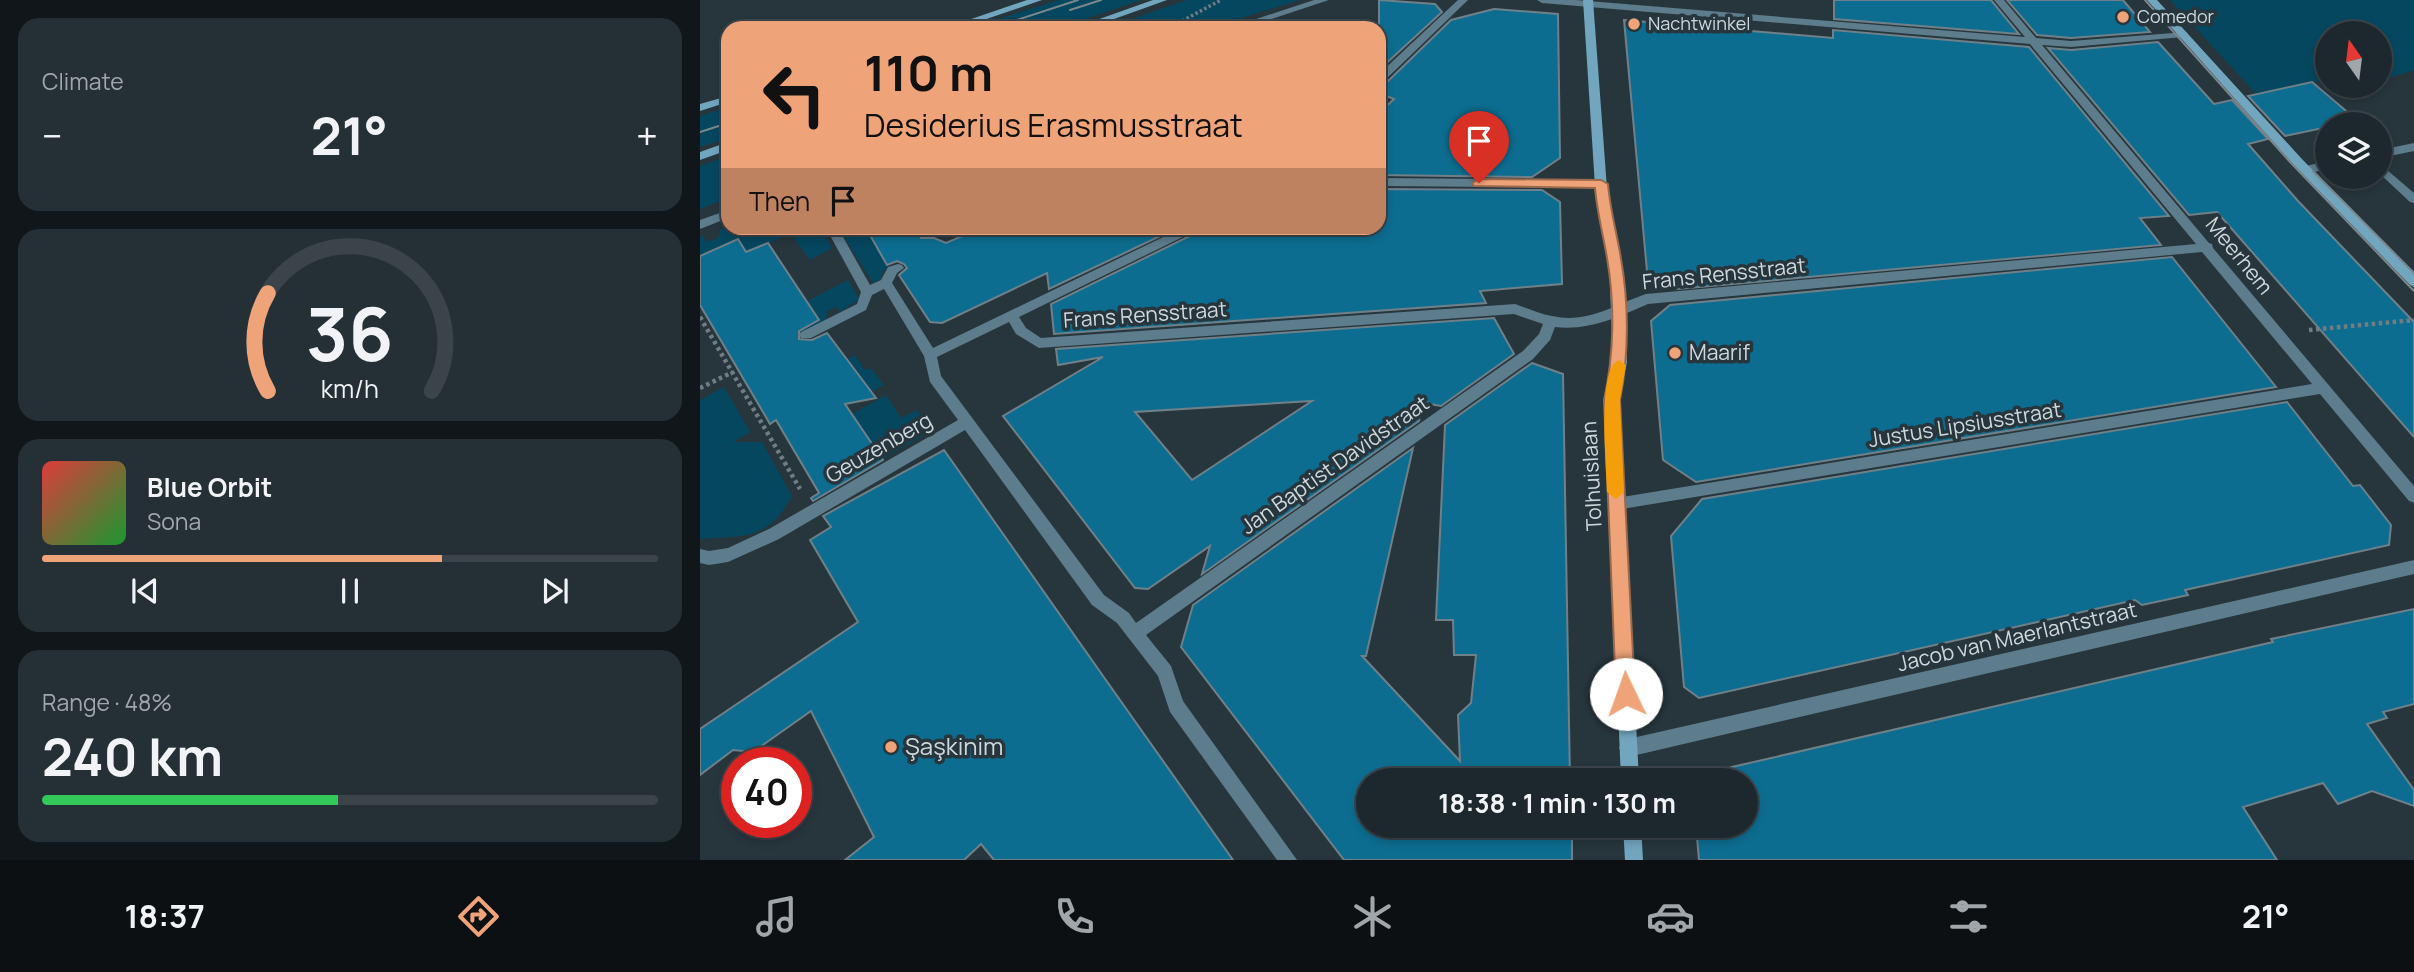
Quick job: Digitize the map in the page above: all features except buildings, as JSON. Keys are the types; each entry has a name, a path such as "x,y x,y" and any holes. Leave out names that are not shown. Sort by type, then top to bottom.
{"street":[{"path":"972,21 1037,0"},
{"path":"1100,21 1162,0"},
{"path":"1256,21 1324,0"},
{"path":"1386,73 1463,0"},
{"path":"1542,0 2071,44 2183,34"},
{"name":"Meerhem","path":"1999,0 2208,247 2321,388 2414,497"},
{"path":"2152,0 2305,170 2414,282"},
{"name":"Tolhuislaan","path":"1587,2 1603,214 1615,260 1620,362 1612,400 1629,768"},
{"path":"700,108 721,101"},
{"path":"2392,152 2414,147"},
{"path":"700,156 721,148"},
{"path":"2305,170 2315,168"},
{"path":"2392,179 2414,199"},
{"path":"1386,182 1601,184"},
{"path":"700,225 721,217"},
{"path":"806,335 862,307 867,292 837,235"},
{"path":"930,355 1177,235"},
{"name":"Frans Rensstraat","path":"1011,316 1021,331 1039,343 1515,309 1550,323 1591,323 1646,299 2208,247"},
{"path":"867,292 886,284 892,270 898,268"},
{"path":"886,284 930,355 935,378 1098,600 1123,618 1165,672 1175,706 1288,860"},
{"name":"Jan Baptist Davidstraat","path":"1135,634 1528,355 1545,336 1550,323"},
{"name":"Justus Lipsiusstraat","path":"1616,504 2321,388"},
{"name":"Geuzenberg","path":"700,556 708,559 742,550 967,422"},
{"name":"Jacob van Maerlantstraat","path":"1628,748 2414,566"},
{"path":"1633,838 1634,860"}],"path":[{"path":"1182,21 1221,0"},
{"name":"Geuzenberg","path":"700,317 813,511"},
{"path":"2276,332 2414,320"},
{"path":"700,388 733,372"}],"shaded area":[{"path":"1058,0 1141,0 1079,21 993,21"},
{"path":"1187,0 1300,0 1232,21 1126,21"},
{"path":"2170,0 2414,0 2414,70 2392,77 2392,21 2315,21 2315,82 2256,94"},
{"path":"721,109 721,140 700,147 700,116"},
{"path":"721,158 721,201 700,209 700,166"},
{"path":"720,229 721,235 788,235 746,253 738,239 700,256 700,237 704,235 705,242 718,238"},
{"path":"824,235 832,248 810,260 793,237"},
{"path":"843,235 871,235 888,268 883,271 881,279 873,283"},
{"path":"848,280 859,299 840,312 836,307 827,311 826,321 802,332 790,331 780,315"},
{"path":"855,355 865,370 871,368 884,385 846,405 835,388 847,360"},
{"path":"724,387 750,432 733,442 762,442 792,496 774,521 754,533 700,539 700,400"},
{"path":"886,395 901,418 916,410 932,431 829,489 878,454 852,414"}],"tram line":[{"path":"1014,21 1078,0"},
{"path":"1070,10 1101,0"},
{"path":"2145,0 2290,162 2414,291"},
{"path":"700,132 721,125"},
{"path":"2313,171 2414,273"}],"slow traffic":[{"path":"1616,492 1612,400 1619,365"}],"place":[{"name":"Comedor","path":"2123,17"},
{"name":"Nachtwinkel","path":"1634,24"},
{"name":"Maarif","path":"1675,353"},
{"name":"Şaşkinim","path":"891,747"}],"route":[{"path":"1479,183 1601,184 1603,214 1615,260 1620,362 1612,400 1626,694"}]}
